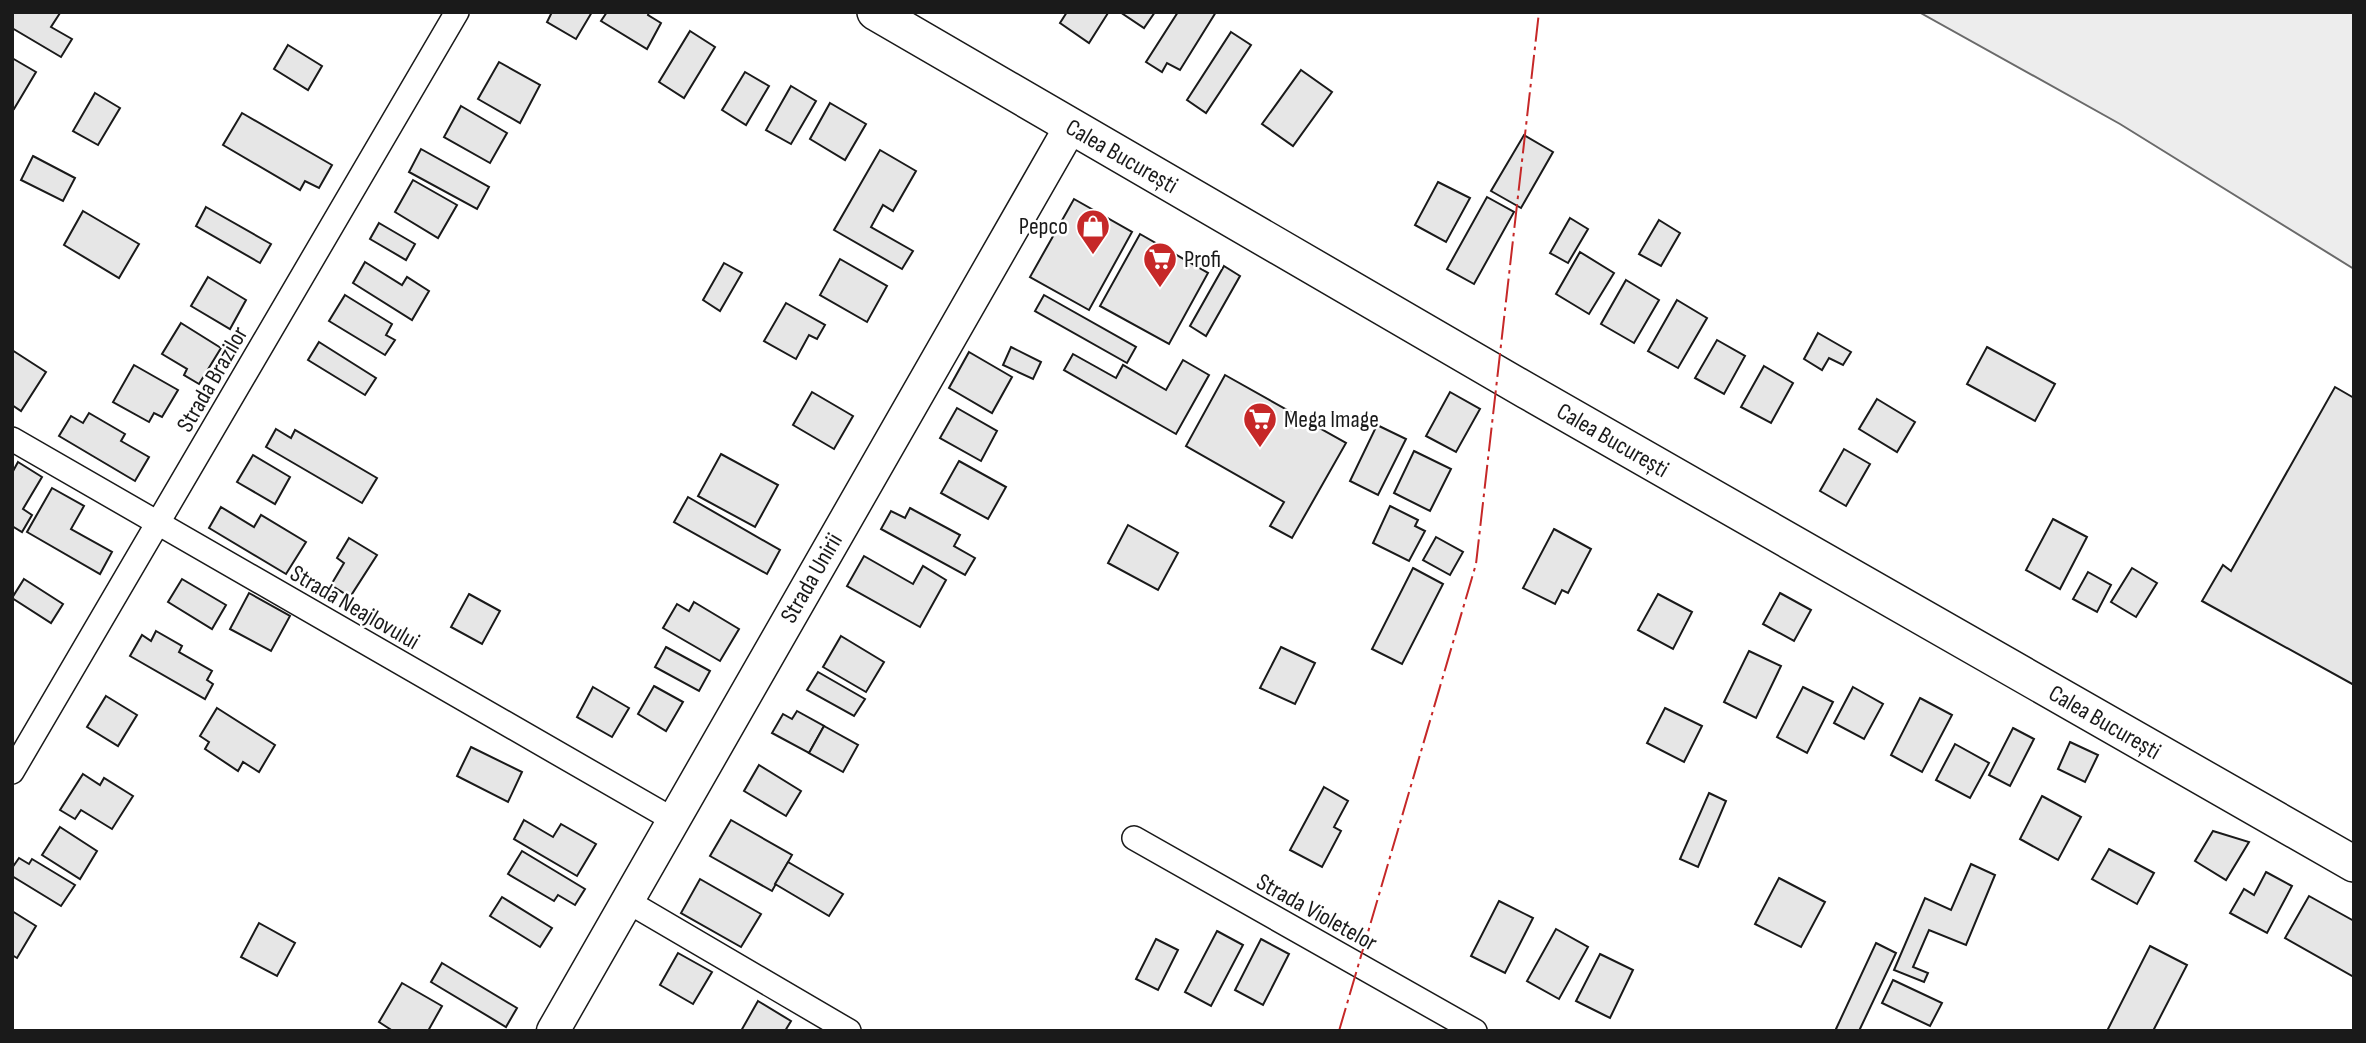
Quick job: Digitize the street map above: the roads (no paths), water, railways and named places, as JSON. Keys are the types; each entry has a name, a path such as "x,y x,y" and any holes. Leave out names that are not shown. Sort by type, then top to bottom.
{"main road":[{"name":"Calea București","path":"875,12 1527,391 2354,864"},
{"name":"Strada Unirii","path":"553,1031 672,819 1071,127"}],"street":[{"name":"Strada Brazilor","path":"12,772 457,12"},
{"name":"Strada Neajlovului","path":"12,439 672,819"},
{"name":"Strada Violetelor","path":"1134,838 1475,1031"},
{"path":"627,901 849,1031"}],"place":[{"name":"Pepco","path":"1093,256"},
{"name":"Profi","path":"1160,289"},
{"name":"Mega Image","path":"1260,449"}]}
